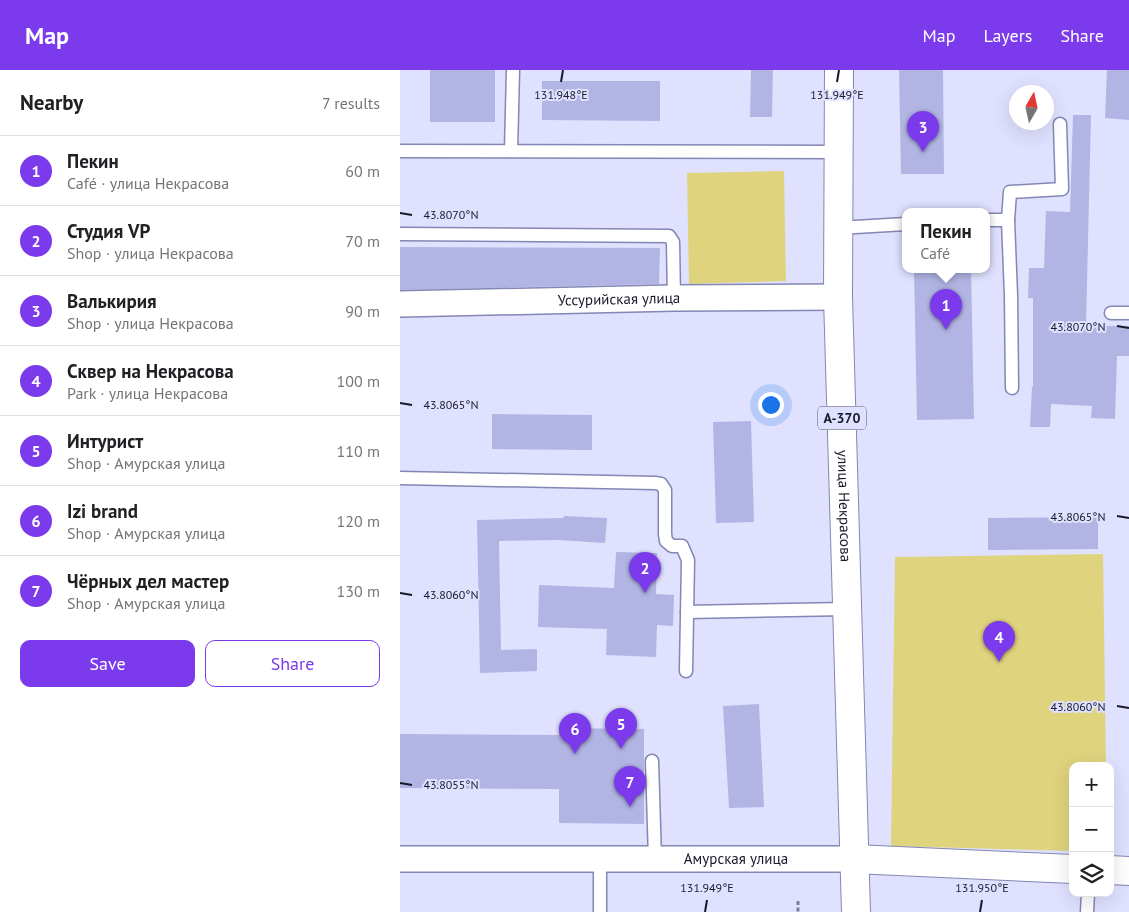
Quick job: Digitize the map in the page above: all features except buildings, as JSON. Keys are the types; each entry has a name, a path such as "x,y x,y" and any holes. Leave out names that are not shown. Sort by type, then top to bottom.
{"main road":[{"name":"улица Некрасова","path":"839,70 838,297 856,912"},
{"name":"Амурская улица","path":"854,859 1069,869"},
{"path":"1114,870 1129,871"}],"street":[{"name":"Уссурийская улица","path":"400,304 674,298 838,297"},
{"name":"Амурская улица","path":"400,859 854,859"}],"lane":[{"path":"511,151 513,70"},
{"path":"1012,388 1008,220 1010,192 1062,190 1060,124"},
{"path":"400,151 839,152"},
{"path":"990,220 1008,220"},
{"path":"838,228 902,224"},
{"path":"400,234 669,236 673,242 674,298"},
{"path":"1111,313 1129,313"},
{"path":"400,478 655,482 661,484 665,490 666,541 672,546 682,546 688,560 686,671"},
{"path":"687,612 847,609"},
{"path":"652,761 655,859"},
{"path":"600,859 600,912"},
{"path":"1087,912 1088,897"}],"path":[{"path":"798,901 798,912"}],"shaded area":[{"path":"784,171 786,281 689,284 687,173"},
{"path":"1103,554 1106,762 1069,762 1069,851 891,846 895,557"}],"place":[{"name":"Валькирия","path":"923,152"},
{"name":"Пекин","path":"946,330"},
{"name":"Студия VP","path":"645,593"},
{"name":"Сквер на Некрасова","path":"999,662"},
{"name":"Интурист","path":"621,749"},
{"name":"Izi brand","path":"575,754"},
{"name":"Чёрных дел мастер","path":"630,807"}]}
